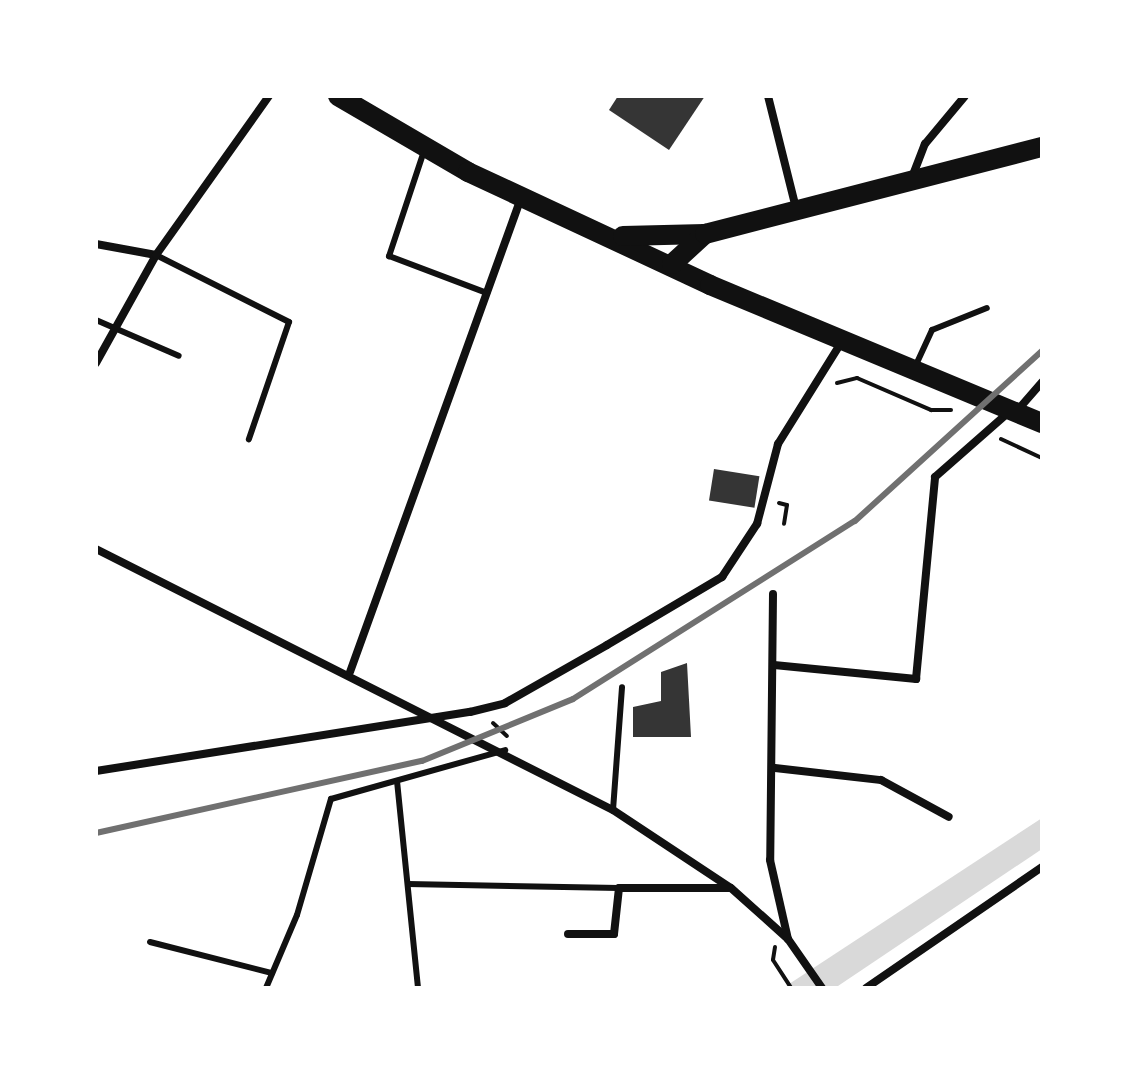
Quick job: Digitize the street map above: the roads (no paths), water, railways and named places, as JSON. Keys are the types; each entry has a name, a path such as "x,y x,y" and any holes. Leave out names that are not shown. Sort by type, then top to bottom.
{"main road":[{"path":"338,96 425,149 521,197 842,341 1042,423"},
{"path":"611,235 705,234 796,208 1042,147"},
{"path":"672,264 705,234"}],"street":[{"path":"96,363 113,326 156,255 269,96"},
{"path":"768,96 796,208"},
{"path":"911,180 925,144 965,96"},
{"path":"350,672 521,197"},
{"path":"96,244 156,255"},
{"path":"96,771 440,719 505,703 722,577 757,524 778,444 842,341"},
{"path":"774,665 916,679 935,477 1013,412 1042,382"},
{"path":"96,549 505,750 613,810 731,888 788,939 822,988"},
{"path":"773,594 775,768 770,860 788,939"},
{"path":"775,768 881,780 949,817"},
{"path":"866,988 1042,867"},
{"path":"568,934 614,934 619,888 731,888"}],"lane":[{"path":"425,149 389,256 487,293"},
{"path":"156,255 289,322 249,439"},
{"path":"914,371 932,330 987,308"},
{"path":"96,320 179,356"},
{"path":"613,810 622,687"},
{"path":"266,988 331,799 505,750"},
{"path":"397,781 418,988"},
{"path":"408,884 520,880 619,888"},
{"path":"150,942 272,973"}],"railway":[{"path":"96,833 422,761 573,699 855,521 1042,351"}]}
